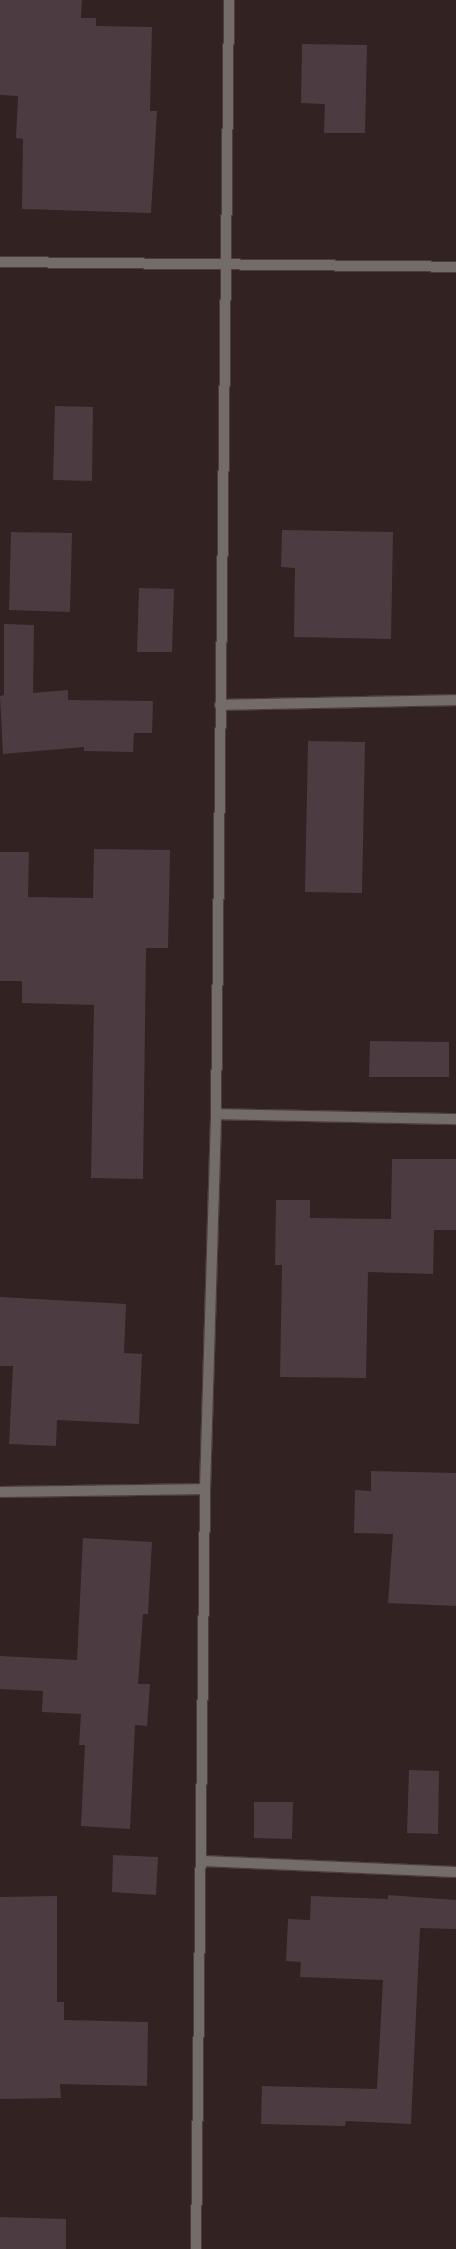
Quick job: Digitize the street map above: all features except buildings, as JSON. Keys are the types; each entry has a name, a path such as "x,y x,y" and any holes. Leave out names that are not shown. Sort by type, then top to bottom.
{"street":[{"path":"196,2249 205,1489 216,1114 229,0"},
{"path":"0,262 456,267"},
{"path":"220,705 456,700"},
{"path":"216,1114 456,1119"},
{"path":"0,1492 205,1489"},
{"path":"202,1861 456,1872"}]}
